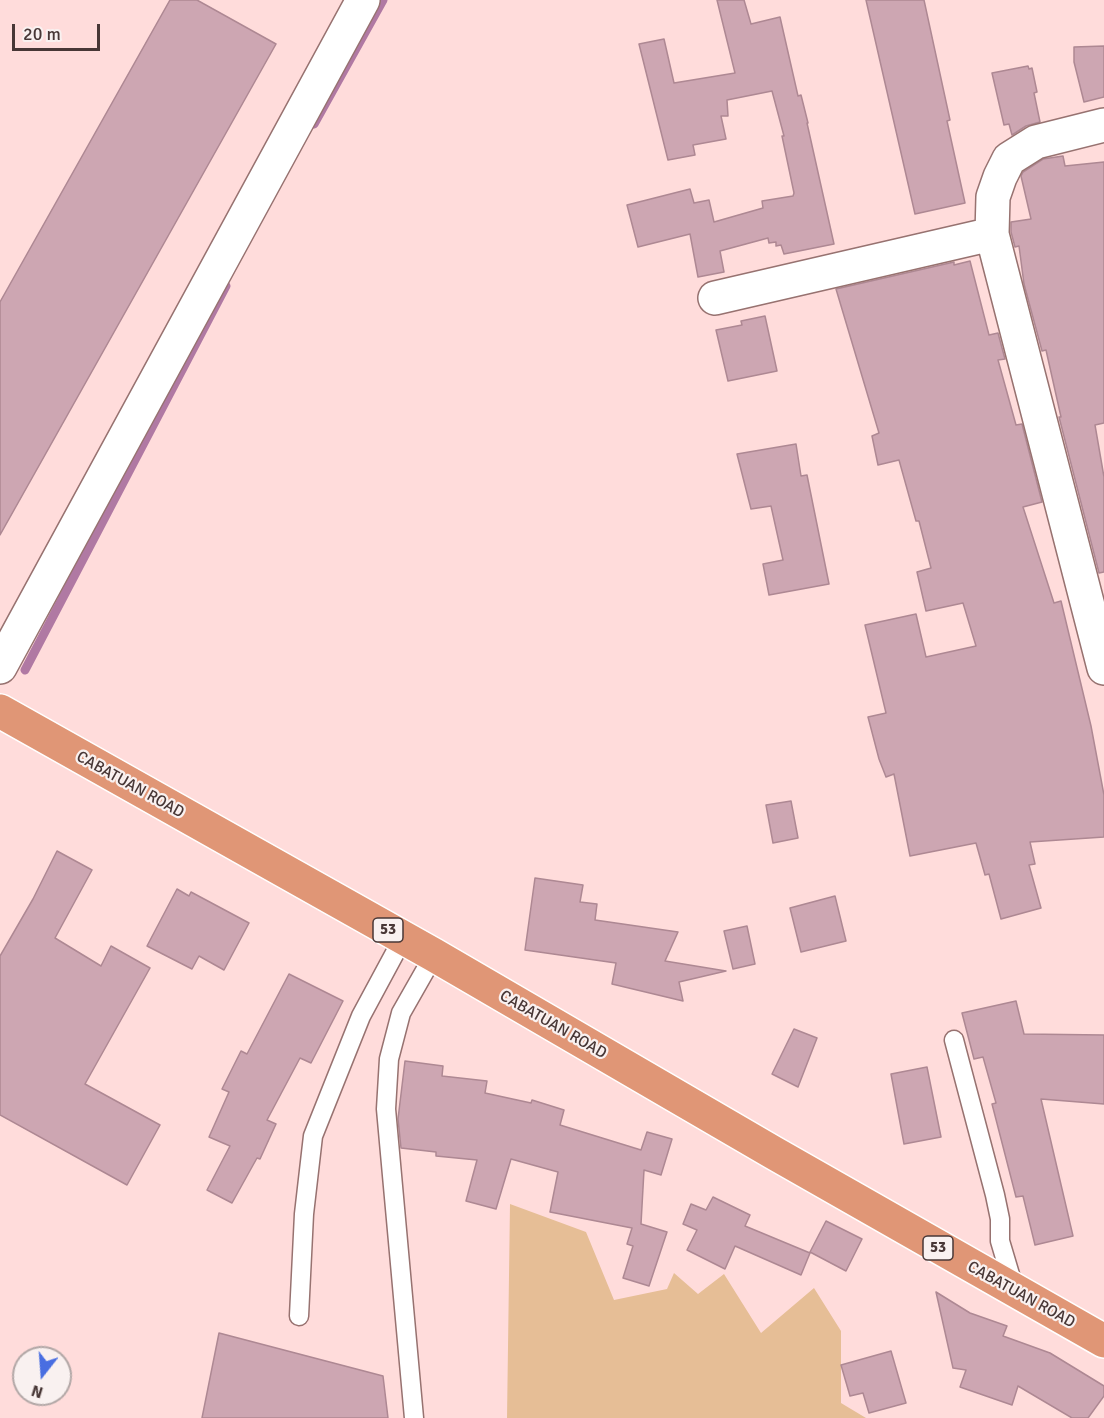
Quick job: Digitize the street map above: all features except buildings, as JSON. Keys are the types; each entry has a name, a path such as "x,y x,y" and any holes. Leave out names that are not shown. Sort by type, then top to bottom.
{"highway":[{"name":"CABATUAN ROAD","path":"0,711 403,938 1015,1292 1104,1341"}],"street":[{"path":"0,667 363,0"},
{"path":"1104,125 1036,142 1009,159 993,197 992,234 1104,668"},
{"path":"715,298 992,234"}],"lane":[{"path":"299,1316 304,1214 313,1136 361,1016 403,938"},
{"path":"414,1418 386,1109 389,1059 401,1013 434,956"},
{"path":"954,1040 995,1194 1000,1219 1000,1241 1015,1292"}],"shaded area":[{"path":"510,1204 586,1232 614,1300 667,1289 674,1273 698,1294 724,1274 761,1333 814,1288 841,1331 841,1403 866,1418 507,1418"}],"waterway":[{"path":"314,124 383,0"},
{"path":"25,670 226,286"}]}
